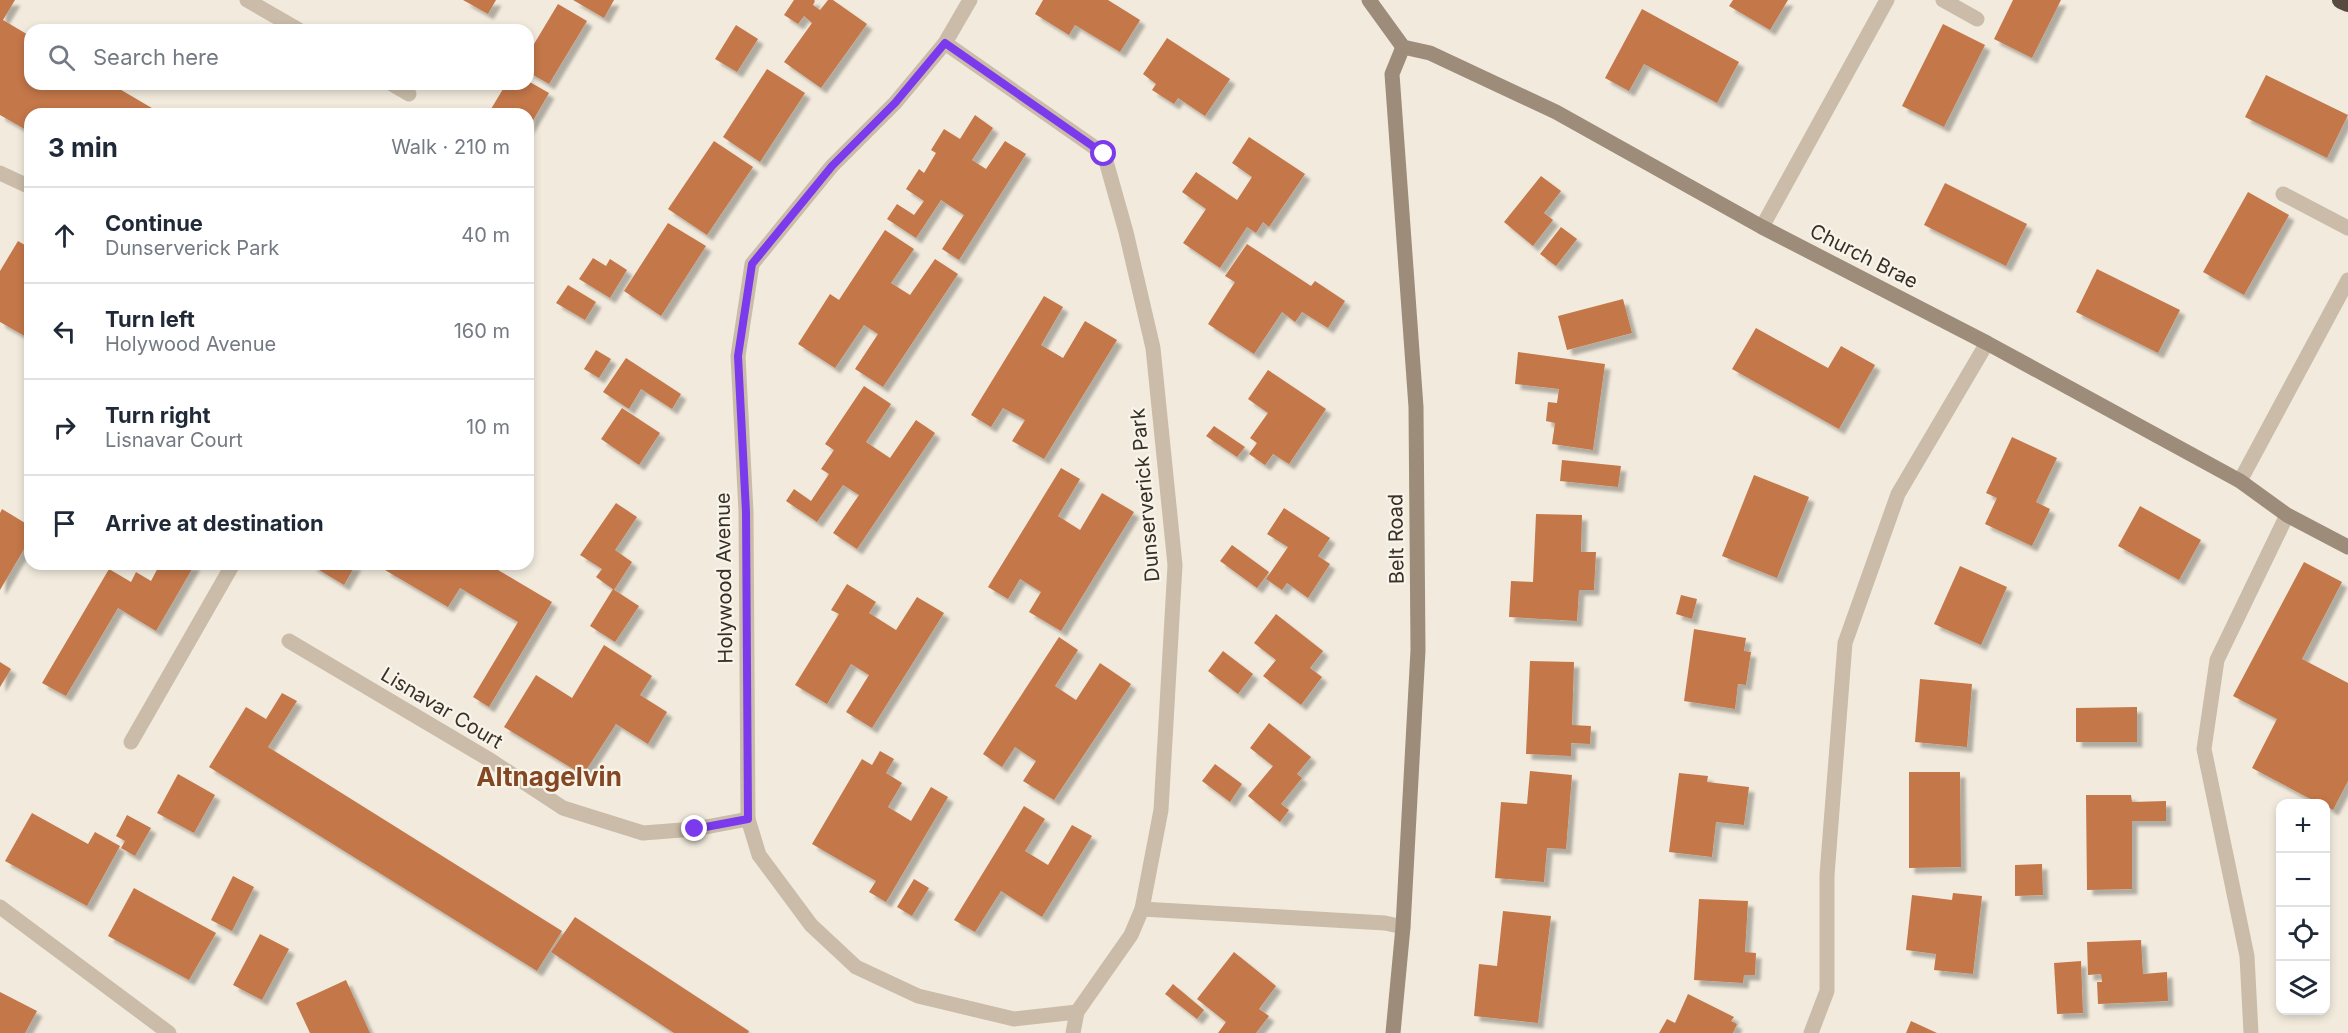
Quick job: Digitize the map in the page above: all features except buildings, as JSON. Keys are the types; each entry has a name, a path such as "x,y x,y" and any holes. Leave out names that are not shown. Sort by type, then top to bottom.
{"highway":[{"path":"2341,0 2348,3"}],"main road":[{"path":"1369,0 1402,47"},
{"name":"Church Brae","path":"1402,47 1430,53 1556,112 1762,227 1987,343 2240,481 2287,515 2348,547"},
{"name":"Belt Road","path":"1393,1033 1403,927 1418,650 1416,407 1392,74 1402,47"}],"street":[{"path":"247,0 289,24"},
{"name":"Holywood Avenue","path":"970,0 945,43 895,103 832,166 752,264 738,356 746,512 748,819 759,855 811,925 856,967 918,996 1014,1019 1077,1012"},
{"path":"1762,227 1887,0"},
{"path":"1943,0 1977,19"},
{"name":"Dunserverick Park","path":"945,43 1104,154 1126,232 1153,348 1175,565 1161,810 1142,909 1131,935 1077,1012"},
{"path":"403,90 409,94"},
{"path":"0,173 24,184"},
{"path":"2283,194 2348,228"},
{"path":"2240,481 2348,280"},
{"path":"1811,1033 1827,991 1827,875 1845,643 1898,494 1987,343"},
{"path":"2251,1033 2247,956 2204,749 2217,660 2287,515"},
{"path":"131,742 230,570"},
{"name":"Lisnavar Court","path":"290,641 490,760 563,808 642,833 695,829 748,819"},
{"path":"0,907 169,1033"},
{"path":"1142,909 1385,923 1403,927"},
{"path":"1073,1033 1077,1012"}],"district":[{"name":"Altnagelvin","path":"549,777"}],"route":[{"path":"695,829 748,819 746,512 738,356 752,264 832,166 895,103 945,43 1104,154"}]}
